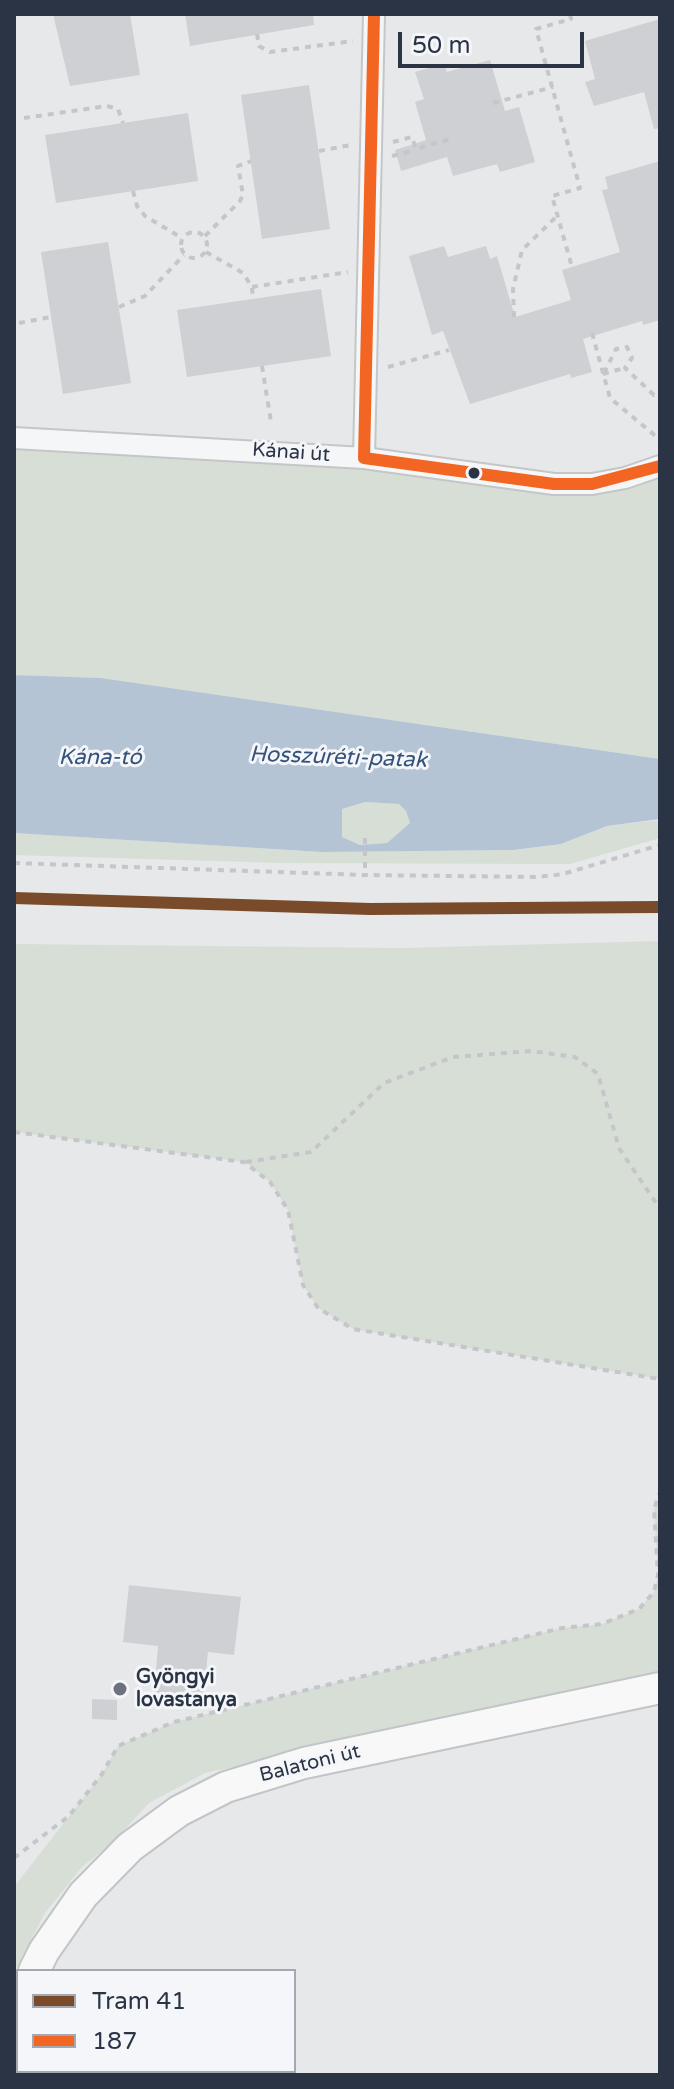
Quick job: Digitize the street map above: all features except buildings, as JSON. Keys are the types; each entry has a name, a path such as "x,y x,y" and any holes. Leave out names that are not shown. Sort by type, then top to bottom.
{"main road":[{"name":"Balatoni út","path":"35,1969 83,1895 130,1847 179,1811 226,1787 304,1763 660,1688"}],"street":[{"path":"364,458 374,14"},
{"name":"Kánai út","path":"14,438 364,458 554,484 592,484 625,478 660,466"}],"path":[{"path":"570,14 571,19 536,29 580,188 552,196 572,267"},
{"path":"257,34 259,46 270,52 356,40"},
{"path":"493,103 553,87"},
{"path":"24,118 107,106 118,109 123,123"},
{"path":"390,143 412,137 416,149"},
{"path":"390,157 451,139"},
{"path":"319,151 353,145"},
{"path":"205,236 240,201 243,195 238,166 251,161"},
{"path":"133,191 137,206 145,216 182,238 185,254 192,258 206,252"},
{"path":"514,317 513,289 522,250 558,215"},
{"path":"182,238 188,232 197,231 205,236 208,244 206,252"},
{"path":"206,252 243,273 252,287 253,299"},
{"path":"119,307 145,296 185,254"},
{"path":"252,287 350,272"},
{"path":"19,323 51,317"},
{"path":"592,333 610,398 658,438"},
{"path":"621,347 631,352 632,358 625,368 603,374 610,358 621,347"},
{"path":"386,368 449,350"},
{"path":"262,366 271,422"},
{"path":"625,368 654,395 660,392"},
{"path":"365,838 365,875"},
{"path":"14,863 365,875 538,877 563,874 660,845"},
{"path":"14,1132 244,1162 311,1152 384,1083 453,1057 532,1051 575,1057 598,1074 619,1148 660,1209"},
{"path":"244,1162 270,1182 288,1210 303,1285 318,1308 353,1329 660,1379"},
{"path":"14,1858 69,1816 102,1774 118,1746 174,1722 562,1628 602,1624 639,1609 654,1592 658,1575 654,1509 660,1492"}],"shaded area":[{"path":"14,438 554,484 660,474 660,759 101,678 14,675"},
{"path":"365,802 399,804 406,811 410,823 387,843 360,845 342,837 342,809"},
{"path":"660,820 660,838 570,864 282,863 14,855 14,833 322,852 513,850 561,844 607,826"},
{"path":"660,941 660,1379 353,1329 318,1308 303,1285 288,1210 270,1182 245,1162 14,1132 14,944 402,948"},
{"path":"660,1492 660,1676 205,1773 149,1803 112,1843 82,1867 45,1913 14,1972 14,1887 102,1774 118,1746 174,1722 562,1628 602,1624 639,1609 654,1592 658,1575 654,1509"}],"water":[{"name":"Kána-tó","path":"14,675 101,678 660,759 660,819 607,826 561,844 513,850 322,852 14,833","holes":["365,802 399,804 406,811 410,823 387,843 360,845 342,837 342,809"]}],"tram line":[{"name":"41","path":"14,898 370,909 660,907"}],"transit line":[{"name":"187","path":"364,458 374,14"},
{"name":"187","path":"364,458 554,484 592,484 660,466"}],"place":[{"name":"Gyöngyi lovastanya","path":"120,1689"}],"water label":[{"name":"Hosszúréti-patak","path":"338,758"}]}
